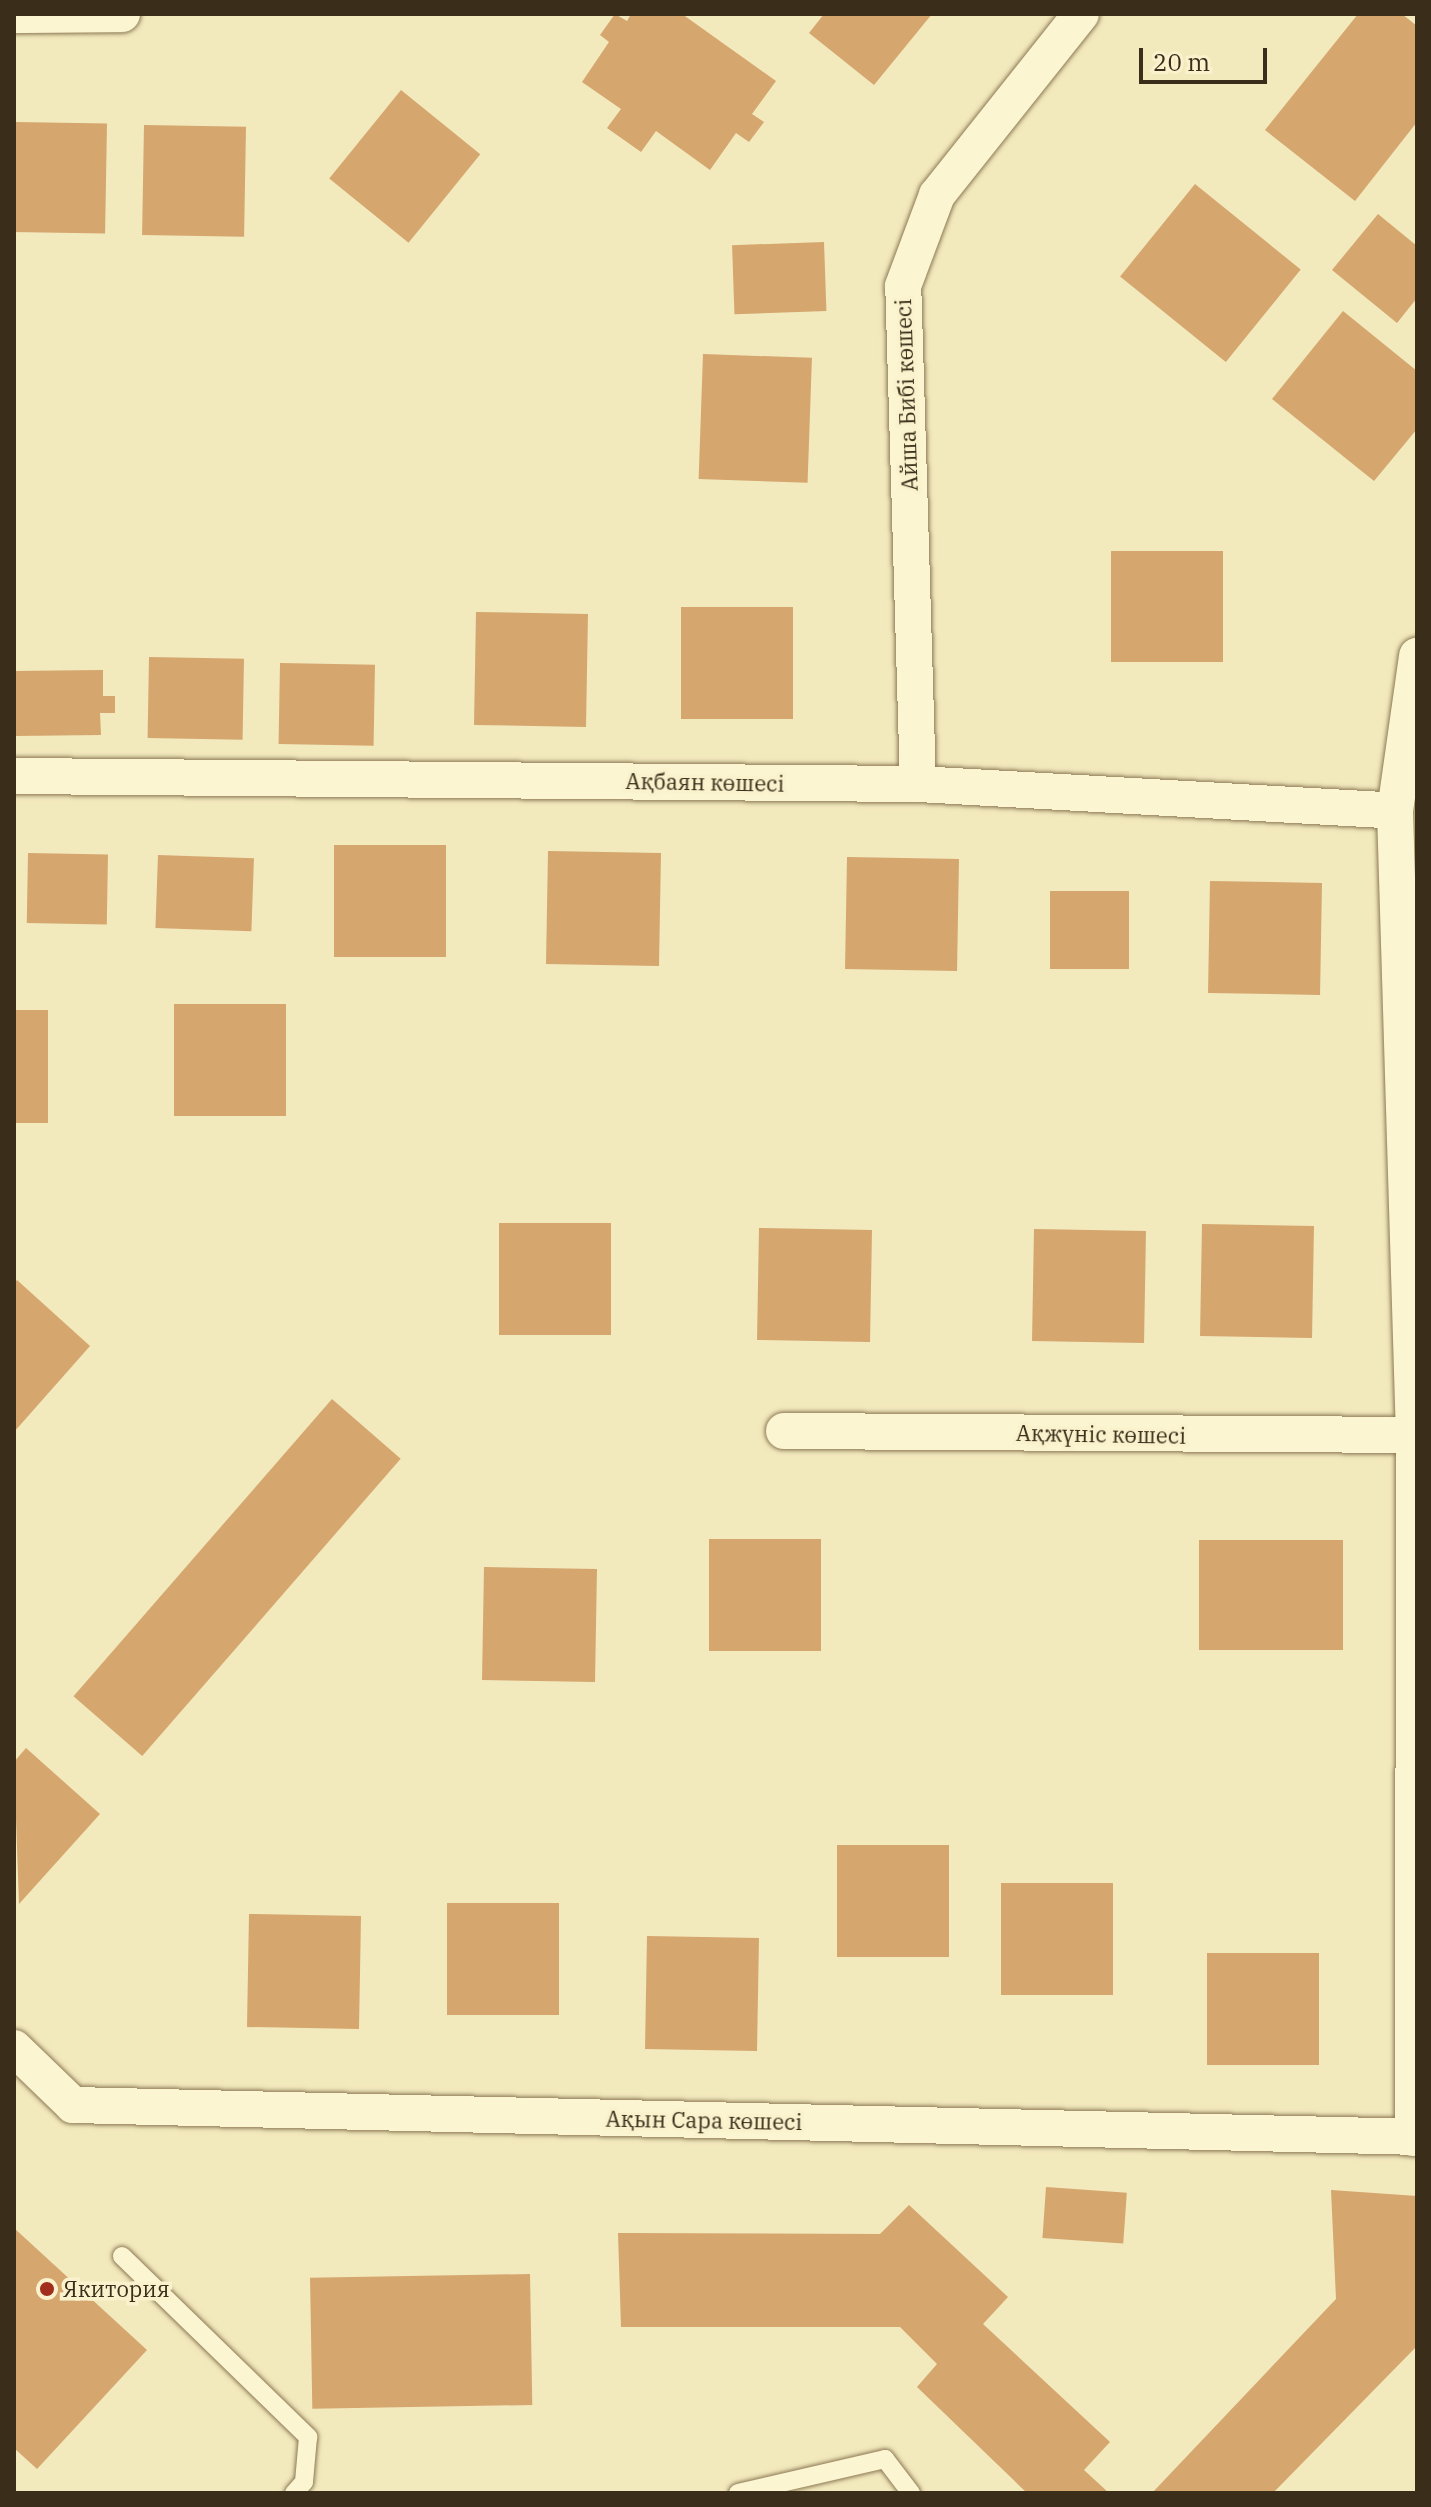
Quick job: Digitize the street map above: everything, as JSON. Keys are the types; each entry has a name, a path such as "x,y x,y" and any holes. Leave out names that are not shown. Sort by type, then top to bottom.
{"street":[{"path":"14,15 122,14"},
{"name":"Айша Бибі көшесі","path":"918,784 903,286 937,195 1081,14"},
{"path":"1415,2138 1416,1436 1395,811 1417,656"},
{"name":"Ақбаян көшесі","path":"14,776 918,784 1395,811"},
{"name":"Ақжүніс көшесі","path":"784,1431 1416,1436"},
{"name":"Ақын Сара көшесі","path":"14,2048 73,2105 1415,2138"}],"lane":[{"path":"122,2256 308,2437 304,2482 294,2493"},
{"path":"738,2493 885,2459 911,2493"}],"building":[{"path":"615,14 627,21 631,14 682,14 776,81 752,114 764,122 749,142 736,133 710,170 656,131 641,152 607,128 621,109 582,82 609,42 600,35"},
{"path":"824,14 932,14 874,85 809,33"},
{"path":"1358,14 1402,14 1417,26 1417,122 1355,201 1265,130"},
{"path":"401,90 480,154 409,243 329,179"},
{"path":"14,122 107,124 105,234 14,232"},
{"path":"144,125 246,127 244,237 142,235"},
{"path":"1195,184 1301,270 1226,362 1120,276"},
{"path":"1378,214 1417,246 1417,298 1397,323 1332,270"},
{"path":"824,242 826,311 734,314 732,245"},
{"path":"1343,311 1417,371 1417,429 1374,481 1272,399"},
{"path":"703,354 812,358 808,483 699,479"},
{"path":"1111,551 1223,551 1223,662 1111,662"},
{"path":"681,607 793,607 793,719 681,719"},
{"path":"476,612 588,614 586,727 474,725"},
{"path":"149,657 244,659 243,740 148,738"},
{"path":"280,663 375,665 374,746 279,744"},
{"path":"103,670 103,696 115,696 115,713 100,713 101,735 15,736 14,671"},
{"path":"334,845 446,845 446,957 334,957"},
{"path":"548,851 661,853 659,966 546,964"},
{"path":"28,853 108,854 107,924 27,923"},
{"path":"158,855 254,858 251,931 155,928"},
{"path":"847,857 959,859 957,971 845,969"},
{"path":"1210,881 1322,883 1320,995 1208,993"},
{"path":"1050,891 1129,891 1129,969 1050,969"},
{"path":"174,1004 286,1004 286,1116 174,1116"},
{"path":"14,1010 48,1010 48,1123 14,1123"},
{"path":"499,1223 611,1223 611,1335 499,1335"},
{"path":"1202,1224 1314,1226 1312,1338 1200,1336"},
{"path":"759,1228 872,1230 870,1342 757,1340"},
{"path":"1034,1229 1146,1231 1144,1343 1032,1341"},
{"path":"17,1280 90,1346 14,1432 14,1283"},
{"path":"332,1399 401,1459 142,1756 74,1696"},
{"path":"709,1539 821,1539 821,1651 709,1651"},
{"path":"1199,1540 1343,1540 1343,1650 1199,1650"},
{"path":"484,1567 597,1569 595,1682 482,1680"},
{"path":"26,1748 100,1814 19,1904 14,1762"},
{"path":"837,1845 949,1845 949,1957 837,1957"},
{"path":"1001,1883 1113,1883 1113,1995 1001,1995"},
{"path":"447,1903 559,1903 559,2015 447,2015"},
{"path":"249,1914 361,1916 359,2029 247,2027"},
{"path":"647,1936 759,1938 757,2051 645,2049"},
{"path":"1207,1953 1319,1953 1319,2065 1207,2065"},
{"path":"1046,2187 1127,2193 1123,2244 1042,2238"},
{"path":"1331,2190 1417,2196 1417,2346 1273,2493 1152,2493 1336,2299"},
{"path":"909,2205 1008,2297 983,2324 1110,2442 1084,2470 1109,2493 1027,2493 917,2387 937,2364 900,2327 621,2327 618,2233 880,2234"},
{"name":"Якитория","path":"14,2228 147,2350 37,2469 14,2448"},
{"path":"530,2274 532,2405 312,2409 310,2278"}],"place":[{"name":"Якитория","path":"47,2289"}]}
